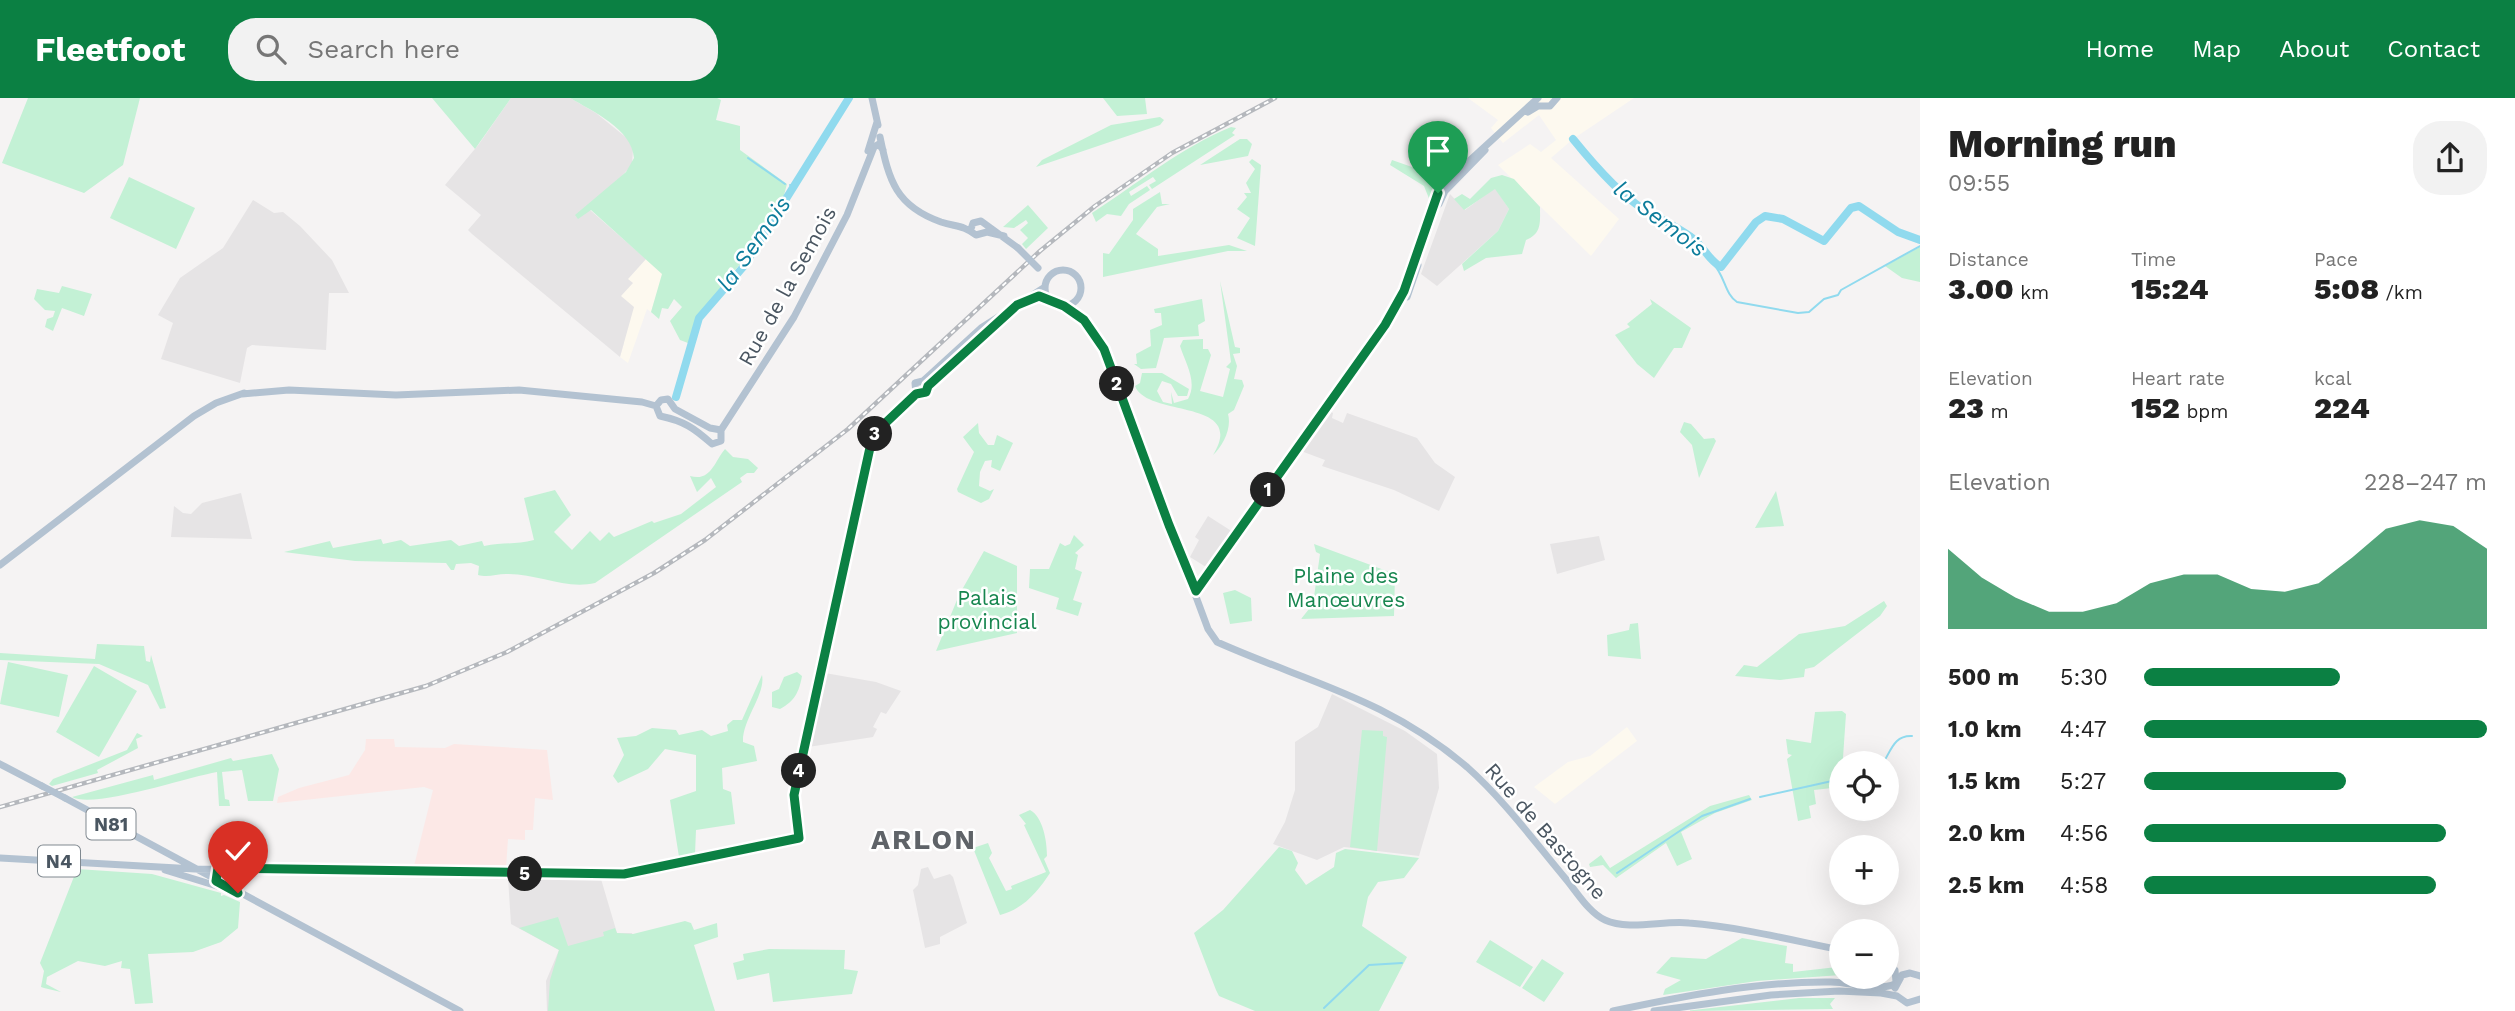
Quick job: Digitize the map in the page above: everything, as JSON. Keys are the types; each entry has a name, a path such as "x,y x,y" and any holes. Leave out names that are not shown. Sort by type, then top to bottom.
{"main road":[{"name":"Rue de la Semois","path":"856,192 878,136 872,98"},
{"path":"1540,100 1550,106 1556,99"},
{"path":"1385,325 1404,291 1442,177 1457,172 1540,100"},
{"path":"1196,591 1409,291 1440,202 1450,186 1496,139 1540,100"},
{"name":"Rue de la Semois","path":"861,181 871,146 878,136"},
{"path":"878,136 889,176 901,197 923,215 972,226"},
{"name":"Rue de la Semois","path":"721,430 781,340 856,192 874,147 879,144 883,150"},
{"path":"1447,175 1450,186"},
{"path":"1440,183 1450,186"},
{"path":"972,226 978,220 985,228 1004,236 1018,248 1038,268 1049,298"},
{"path":"972,226 976,235 985,228"},
{"path":"1038,268 1055,272 1069,270 1078,277 1081,286 1077,309 1104,349 1196,591"},
{"path":"919,394 915,383 925,379 981,328 1046,285 1055,272"},
{"path":"195,869 624,874 799,838 794,795 874,435 1017,305 1039,296 1049,298 1084,320"},
{"path":"1064,306 1078,298"},
{"path":"0,565 194,416 216,403 267,388 396,395 537,390 642,402 656,407 660,416 672,413 708,432 721,430 723,437 719,443 709,443 708,432"},
{"path":"656,407 659,401 667,399 672,413"},
{"name":"Rue de Bastogne","path":"1196,591 1213,638 1388,711 1465,766 1504,805 1587,904 1604,920 1616,924 1689,923 1829,948"},
{"name":"N81","path":"0,764 195,869"},
{"name":"N81","path":"151,867 160,858 158,849"},
{"name":"N4","path":"0,858 195,869 460,1011"},
{"path":"180,861 214,868"},
{"name":"N4","path":"151,867 238,893"},
{"path":"214,868 216,881"},
{"path":"1899,969 1920,976"},
{"path":"1899,979 1906,973"},
{"path":"1613,1011 1757,987 1829,982"},
{"path":"1896,989 1897,996"},
{"path":"1654,1011 1771,995 1864,991 1897,996 1907,1003 1920,999"}],"shaded area":[{"path":"511,98 570,98 596,113 628,139 633,149 632,165 590,210 646,259 628,279 633,283 621,296 634,307 620,357 472,234 468,230 481,215 445,185 479,144"},
{"path":"1468,98 1634,98 1573,139 1551,158 1619,219 1591,256 1498,165 1530,144 1541,152 1556,140 1539,115 1503,143 1491,128 1498,120"},
{"path":"1495,188 1509,209 1498,231 1437,286 1421,274 1450,194 1465,210"},
{"path":"253,200 274,213 283,212 300,226 332,260 349,293 329,293 326,350 252,345 247,348 240,383 161,359 173,323 158,315 180,278 223,248"},
{"path":"646,259 663,274 651,312 647,309 628,363 620,357 624,343 621,296 628,279"},
{"path":"1330,411 1333,413 1332,418 1343,423 1347,413 1417,438 1435,463 1455,477 1439,511 1394,490 1322,466 1325,460 1301,451"},
{"path":"241,493 252,539 171,537 174,506 183,513 191,514 202,503"},
{"path":"1208,516 1233,532 1206,567 1190,557 1199,540 1195,537"},
{"path":"1599,536 1605,560 1557,574 1550,544"},
{"path":"825,673 876,682 901,691 886,714 881,712 873,727 877,729 873,737 808,747"},
{"path":"1332,694 1405,731 1437,754 1439,788 1419,856 1344,847 1317,860 1273,844 1285,822 1295,790 1295,742 1318,727"},
{"path":"1627,727 1637,741 1555,804 1534,787 1568,762 1590,756"},
{"path":"366,739 394,739 395,747 445,748 454,744 547,750 553,800 535,798 533,830 525,830 525,840 508,839 506,868 414,866 433,790 424,787 277,803 278,797 299,788 349,775 365,750"},
{"path":"928,867 934,879 950,874 953,877 967,923 940,937 940,944 925,948 913,890 918,885 921,869"},
{"path":"508,878 601,879 617,933 632,933 649,1011 547,1011 546,981 559,950 511,924"}],"green space":[{"path":"28,98 140,98 123,165 84,193 2,163"},
{"path":"432,98 511,98 475,149"},
{"path":"570,98 717,98 721,100 716,120 740,126 740,150 787,184 784,195 744,259 699,315 688,343 680,340 670,321 682,307 674,299 668,309 662,308 659,319 651,312 662,274 591,210 578,219 575,215 626,172 634,158 632,148 619,130"},
{"path":"1103,98 1145,98 1147,114 1117,116"},
{"path":"1160,117 1164,120 1160,125 1036,167 1042,160 1111,125"},
{"path":"1231,127 1236,128 1232,133 1235,135 1152,189 1149,185 1156,181 1153,177 1129,192 1131,196 1147,186 1150,190 1129,204 1121,216 1107,214 1096,222 1092,213 1178,155"},
{"path":"1240,139 1247,139 1252,144 1248,156 1200,165"},
{"path":"1252,159 1261,165 1255,246 1237,238 1250,218 1237,209 1247,197 1244,193 1251,193 1246,183 1255,169 1249,162"},
{"path":"1392,160 1432,174 1435,182 1430,201 1424,186 1390,165"},
{"path":"1502,175 1514,179 1540,207 1537,231 1526,240 1522,254 1486,258 1464,271 1462,264 1498,231 1509,209 1495,189 1464,210 1454,199 1462,194 1470,199 1491,178"},
{"path":"129,177 195,208 176,249 110,218"},
{"path":"1160,192 1162,204 1170,204 1157,207 1136,234 1158,249 1158,256 1229,245 1247,251 1228,251 1103,277 1103,253 1109,254 1133,220 1133,209"},
{"path":"1028,205 1048,228 1026,249 1022,244 1028,238 1020,230 1028,223 1026,220 1014,228 1003,227"},
{"path":"1920,247 1920,282 1902,278 1885,266"},
{"path":"1220,281 1235,347 1240,348 1240,353 1233,354 1237,366 1234,379 1242,380 1244,386 1234,410 1228,414 1226,436 1213,455 1220,437 1217,425 1192,411 1143,396 1135,386 1140,383 1142,373 1162,373 1189,389 1187,396 1178,396 1171,384 1162,381 1157,391 1163,402 1172,404 1171,392 1174,403 1188,399 1191,379 1180,346 1183,340 1203,339 1203,349 1208,349 1211,355 1200,391 1223,397 1230,369 1226,367 1231,362"},
{"path":"62,286 92,294 84,316 62,308 53,331 45,327 47,319 53,317 55,311 45,310 34,299 37,289 59,293"},
{"path":"1202,299 1205,321 1198,325 1199,336 1164,338 1156,368 1141,369 1134,364 1137,364 1136,354 1151,346 1150,330 1162,325 1161,313 1155,313 1154,309"},
{"path":"1650,299 1691,328 1682,348 1674,348 1654,378 1637,364 1615,335 1630,327 1627,324 1652,304"},
{"path":"1684,422 1691,424 1704,439 1714,438 1716,441 1699,478 1692,445 1680,432"},
{"path":"978,423 979,433 988,445 994,445 997,435 1013,443 1000,471 991,467 992,460 985,461 980,472 979,486 990,491 994,489 989,499 981,503 957,489 974,452 963,437"},
{"path":"725,449 733,457 748,459 758,468 754,473 747,473 740,478 742,482 595,583 562,583 517,574 482,576 478,575 479,566 471,563 456,564 454,570 451,570 446,563 355,561 284,552 330,541 333,548 381,539 383,544 401,540 410,546 451,540 459,546 482,541 484,546 527,542 534,540 524,498 555,490 571,515 554,532 572,550 590,531 600,541 609,532 614,537 652,521 654,523 681,514 716,487 711,478 697,492 690,476 707,474"},
{"path":"1776,491 1784,526 1755,528"},
{"path":"1074,535 1084,545 1075,553 1078,555 1075,569 1082,572 1073,600 1082,603 1078,616 1056,609 1059,598 1029,588 1030,569 1049,569 1060,543 1065,546 1070,544"},
{"name":"Plaine des Manœuvres","path":"1314,544 1395,574 1394,616 1301,619 1313,604 1320,554 1316,552"},
{"name":"Palais provincial","path":"984,551 1017,566 1017,633 936,651 959,595"},
{"path":"1235,590 1251,598 1252,621 1230,624 1223,593"},
{"path":"1884,601 1887,606 1880,616 1814,667 1805,669 1804,677 1780,680 1735,676 1744,665 1757,667 1799,634 1845,626"},
{"path":"1638,623 1641,659 1608,656 1607,635 1629,630 1630,624"},
{"path":"97,644 144,646 146,661 150,662 151,655 166,708 160,709 148,685 99,664 0,660 0,653 95,659"},
{"path":"8,662 68,675 59,717 0,704"},
{"path":"94,666 137,691 99,757 56,732"},
{"path":"797,672 802,676 796,696 780,709 772,707 772,692 779,689 784,677"},
{"path":"762,675 761,690 746,725 743,742 754,746 757,761 722,768 723,789 731,792 735,824 696,830 695,854 679,857 670,800 696,791 696,755 665,749 648,769 618,783 613,776 624,755 617,738 636,736 652,728 676,730 679,735 702,730 711,736 728,731 727,725 733,720 742,720"},
{"path":"1842,711 1846,714 1843,751 1829,751 1829,788 1814,790 1816,804 1809,806 1811,818 1798,821 1787,759 1792,755 1788,754 1786,739 1811,743 1815,712"},
{"path":"1362,730 1383,731 1383,736 1387,737 1377,851 1350,847"},
{"path":"137,733 143,736 136,739 138,748 97,770 98,773 52,786 49,784 53,779 127,750"},
{"path":"272,754 279,769 273,801 248,801 242,770 222,772 225,799 229,800 230,806 219,806 217,772 120,796 83,800 72,797 153,775 154,780 231,758 233,761"},
{"path":"1749,795 1752,800 1715,813 1681,832 1692,859 1677,866 1666,843 1616,878 1603,865 1590,867 1589,864 1601,855 1610,868 1710,806"},
{"path":"1030,810 1038,818 1043,830 1047,856 1044,859 1050,873 1023,904 1000,915 973,848 988,843 992,853 989,858 1006,891 1012,889 1011,886 1046,872 1024,825 1026,824 1019,815"},
{"path":"1279,847 1292,851 1298,863 1295,870 1306,885 1334,867 1336,853 1345,849 1419,858 1404,878 1378,882 1368,897 1362,926 1407,957 1379,1011 1255,1011 1219,996 1194,933 1223,910"},
{"path":"77,869 152,874 221,893 221,896 240,902 238,928 221,942 193,952 148,954 153,1003 135,1004 130,969 121,968 122,961 105,966 78,961 47,977 46,984 61,992 41,987 44,971 40,963"},
{"path":"558,917 568,946 604,936 603,932 615,928 617,933 633,934 685,921 691,923 694,930 717,923 718,937 694,945 715,1011 548,1011 550,980 559,950 519,928"},
{"path":"1742,938 1787,946 1785,963 1793,964 1793,972 1829,968 1829,976 1757,981 1663,995 1665,989 1681,980 1656,973 1671,957 1706,959"},
{"path":"1490,940 1533,967 1520,987 1476,962"},
{"path":"769,949 845,950 844,969 858,971 852,994 773,1002 769,973 737,980 733,963 744,960 743,954"},
{"path":"1542,959 1564,973 1544,1002 1522,988"},
{"path":"1799,998 1835,998 1830,1004 1833,1009 1685,1011"}],"waterway":[{"name":"la Semois","path":"676,397 699,318 744,266 849,98"},
{"name":"la Semois","path":"1573,139 1626,196 1691,237 1721,267 1756,222 1765,216 1783,219 1824,241 1851,208 1859,206 1898,232 1920,240"},
{"path":"748,158 785,184"},
{"name":"la Semois","path":"790,185 794,186"},
{"path":"1712,262 1737,302 1798,313 1809,312 1824,299 1838,295 1841,290 1920,246"},
{"path":"1890,751 1901,738 1912,736"},
{"path":"1760,797 1829,782"},
{"path":"1617,873 1702,816 1750,799"},
{"path":"1324,1008 1369,965 1402,963"}],"railway":[{"path":"0,807 426,686 507,652 654,573 705,540 848,429 1040,251 1095,206 1172,153 1275,98"}],"district":[{"name":"ARLON","path":"924,839"}],"route":[{"path":"238,893 216,881 215,872 218,868 624,874 799,838 794,795 871,443 877,431 916,394 923,395 928,386 1017,305 1039,296 1049,298 1084,320 1095,332 1104,349 1196,591 1395,309 1404,291 1438,193"}]}
